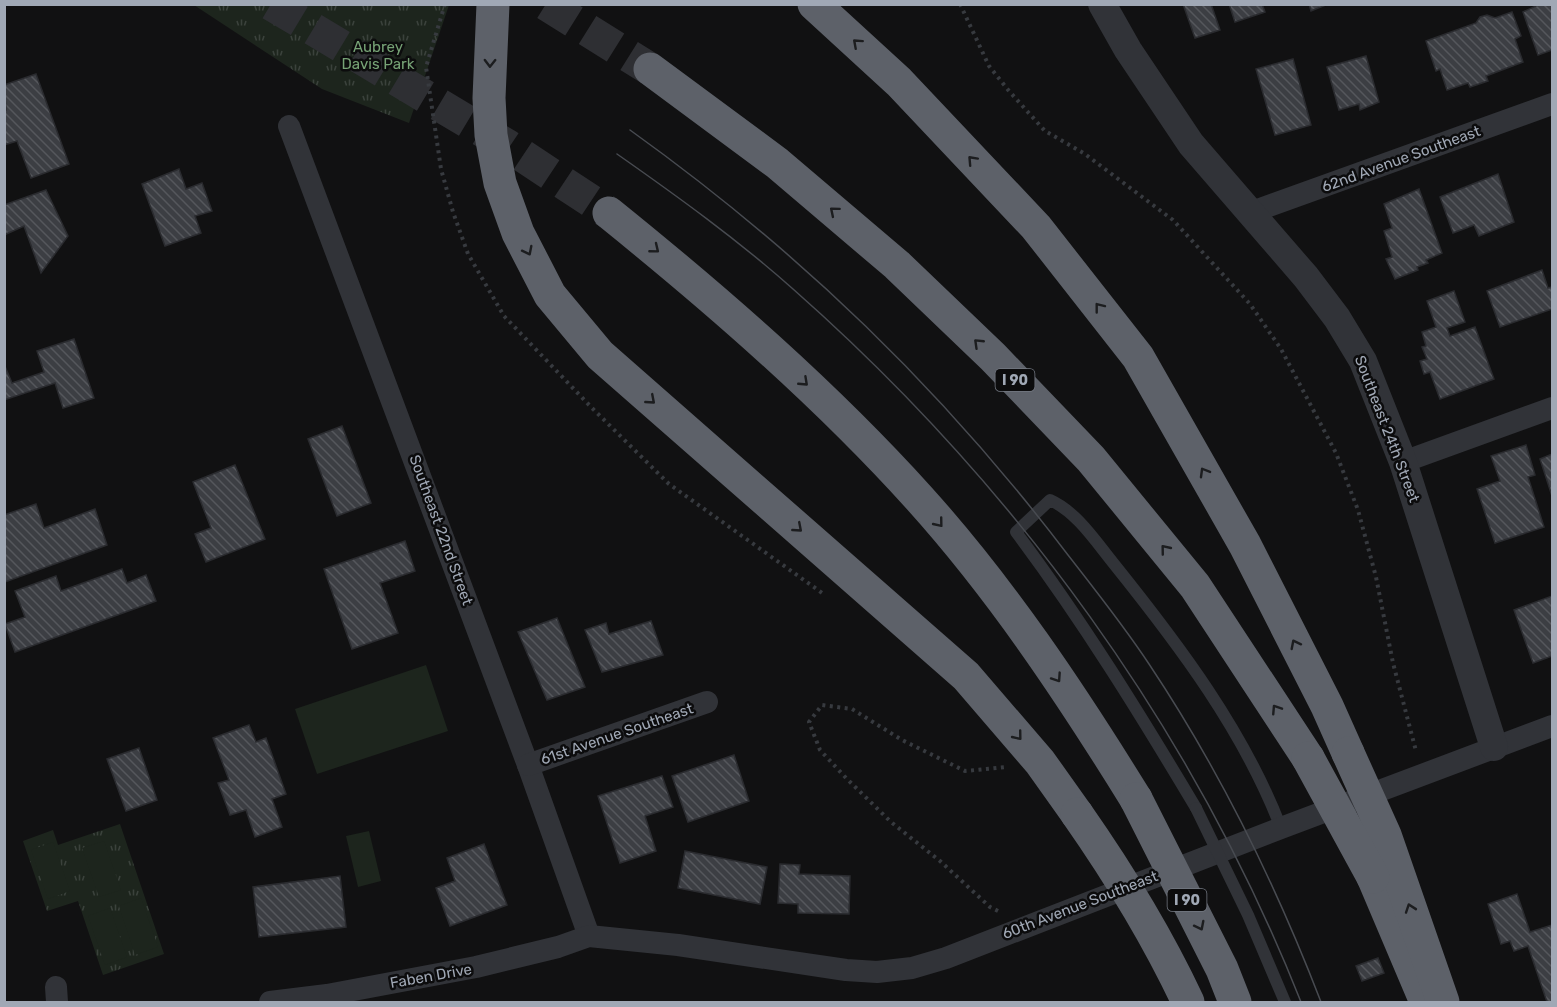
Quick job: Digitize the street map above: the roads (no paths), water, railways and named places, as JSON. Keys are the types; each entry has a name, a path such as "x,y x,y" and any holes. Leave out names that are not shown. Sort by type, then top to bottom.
{"highway":[{"path":"493,4 489,98 491,135 498,174 518,233 550,295 600,355 966,676 1012,728 1114,867 1145,918 1188,1002"},
{"path":"814,4 899,82 1036,227 1138,357 1245,545 1327,706 1385,835 1443,1002"},
{"name":"I 90","path":"650,69 777,163 897,265 993,357 1091,459 1195,586 1308,758 1373,877 1426,1002"},
{"name":"I 90","path":"609,213 691,278 762,342 920,498 1030,638 1098,737 1136,799 1222,969 1235,1002"}],"street":[{"name":"Southeast 24th Street","path":"1102,4 1128,50 1191,144 1306,278 1337,318 1363,361 1403,462 1494,747"},
{"name":"62nd Avenue Southeast","path":"1249,213 1552,104"},
{"name":"Southeast 22nd Street","path":"289,126 528,765 589,936"},
{"path":"1403,462 1552,408"},
{"name":"61st Avenue Southeast","path":"528,765 707,702"},
{"name":"60th Avenue Southeast","path":"589,936 678,945 846,970 878,972 912,969 1552,726"},
{"name":"Faben Drive","path":"270,1002 339,993 476,967 558,947 589,936"}],"lane":[{"path":"1281,828 1265,787 1238,737 1157,618 1103,550 1064,506 1050,500 1016,532 1112,669 1196,808 1248,915 1285,1002"}],"tunnel":[{"path":"271,4 508,146 609,213"},
{"path":"546,4 650,69"}],"tram line":[{"path":"630,130 752,225 866,326 919,380 1020,494 1130,636 1175,704 1244,828 1285,915 1321,1002"},
{"path":"617,154 707,219 793,289 874,365 951,444 1023,528 1089,616 1151,707 1207,802 1257,900 1301,1002"}],"park label":[{"name":"Aubrey Davis Park","path":"378,56"}]}
